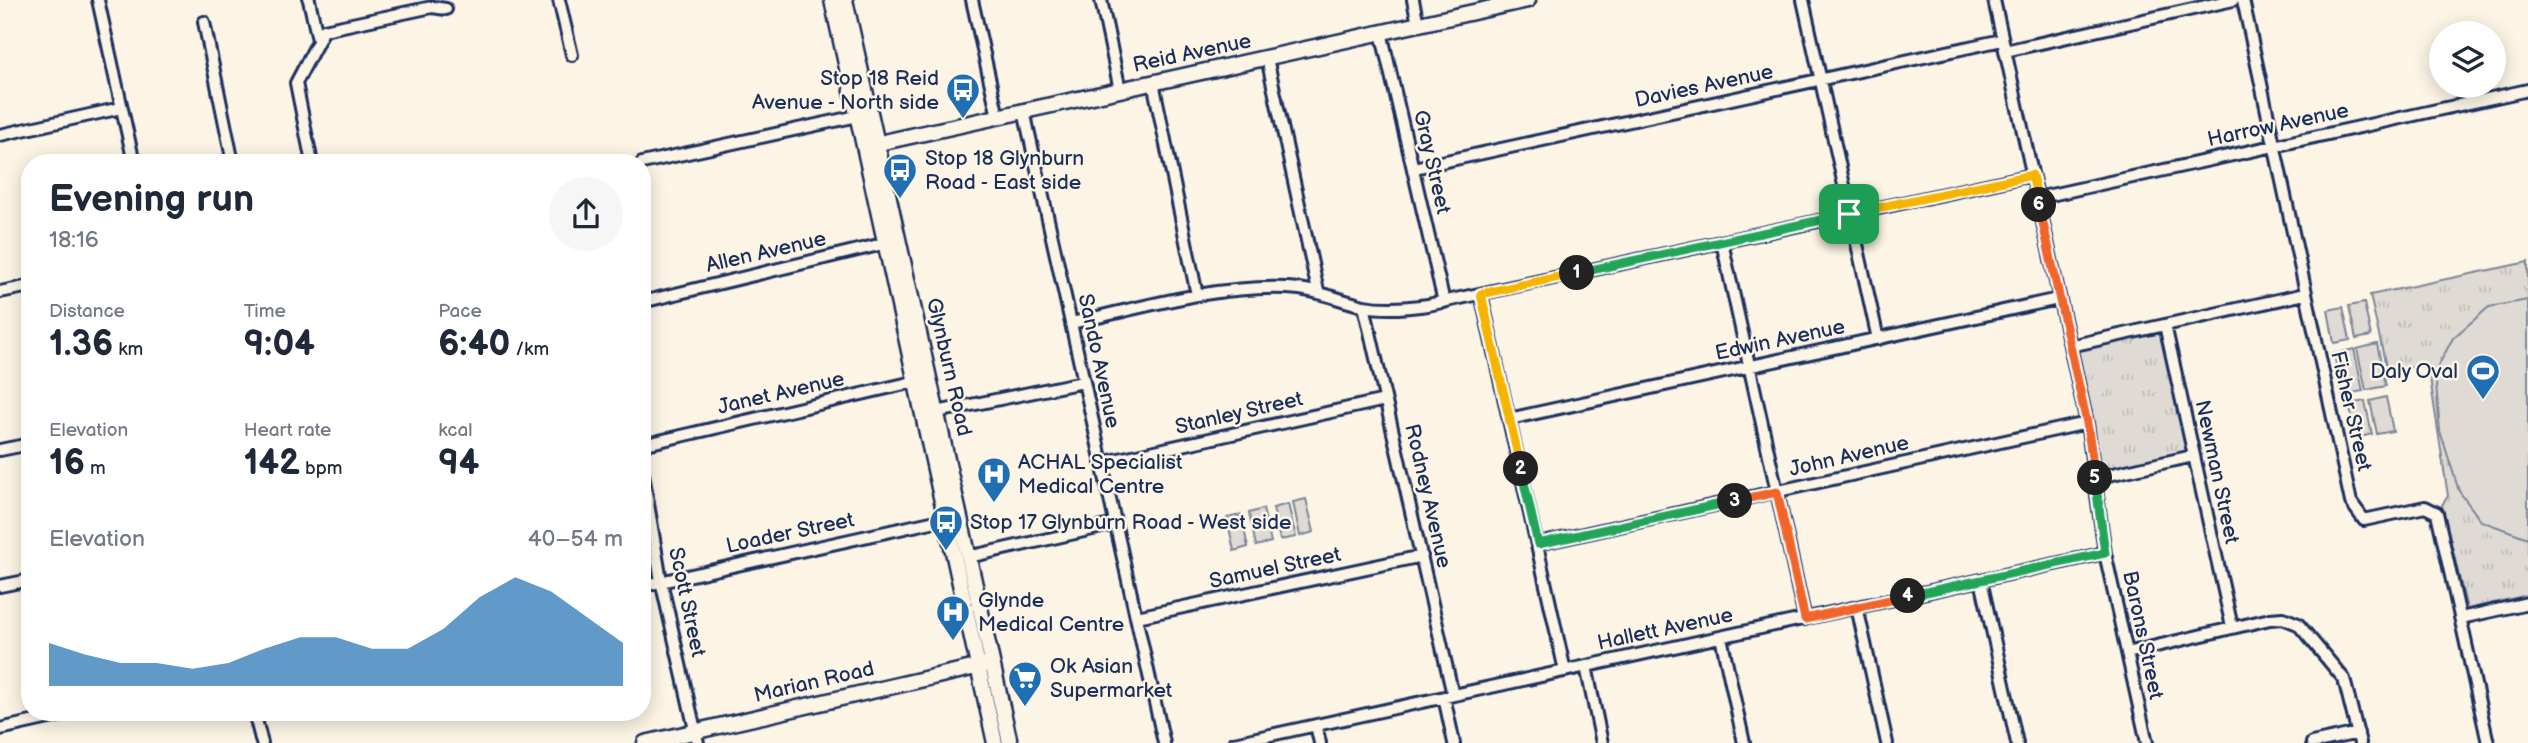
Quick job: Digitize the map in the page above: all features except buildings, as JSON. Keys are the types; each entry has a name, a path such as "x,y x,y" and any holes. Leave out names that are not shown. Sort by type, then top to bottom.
{"main road":[{"name":"Glynburn Road","path":"832,0 872,144 922,380 922,415 995,743"},
{"name":"Glynburn Road","path":"845,0 865,114"},
{"name":"Reid Avenue","path":"872,144 1528,0"},
{"name":"Glynburn Road","path":"922,380 938,412 1010,743"},
{"name":"Marian Road","path":"645,743 696,737 993,663"}],"street":[{"path":"98,0 132,154"},
{"path":"309,0 318,40"},
{"path":"559,0 572,55"},
{"path":"972,0 998,117"},
{"path":"1101,0 1120,90"},
{"path":"1413,0 1418,24"},
{"path":"1803,0 1878,339"},
{"name":"Barons Street","path":"1994,0 2087,423 2105,553 2147,743"},
{"name":"Davies Avenue","path":"1414,168 1820,80 2233,0"},
{"name":"Fisher Street","path":"2243,0 2354,510 2364,520 2425,507 2437,513 2488,743"},
{"path":"310,154 295,85 318,40 331,27 432,7 446,9"},
{"path":"204,22 231,154"},
{"name":"Gray Street","path":"1381,32 1444,302"},
{"path":"1267,58 1318,291"},
{"path":"1153,82 1197,295"},
{"name":"Harrow Avenue","path":"2037,198 2528,90"},
{"path":"0,135 121,108"},
{"name":"Sando Avenue","path":"1024,111 1164,743"},
{"path":"651,161 865,114"},
{"path":"1071,323 1197,295 1253,288 1318,291 1364,306 1407,308 2032,175"},
{"name":"Allen Avenue","path":"651,300 892,242"},
{"path":"1722,242 1805,619"},
{"path":"0,292 21,288"},
{"path":"1481,294 1564,671"},
{"path":"2070,346 2305,294"},
{"name":"Edwin Avenue","path":"1509,419 2059,299"},
{"name":"Rodney Avenue","path":"1364,306 1422,556 1454,743"},
{"name":"Newman Street","path":"2165,325 2232,627"},
{"name":"Janet Avenue","path":"651,443 922,380"},
{"path":"922,415 1083,382"},
{"name":"Stanley Street","path":"1101,463 1385,400"},
{"name":"John Avenue","path":"1538,544 2087,423"},
{"path":"0,450 21,446"},
{"path":"2095,478 2193,456"},
{"name":"Loader Street","path":"651,584 945,519"},
{"name":"Scott Street","path":"651,522 661,581 696,737"},
{"path":"968,557 1115,524"},
{"name":"Hallett Avenue","path":"1234,743 2105,553"},
{"name":"Samuel Street","path":"1137,617 1422,556"},
{"path":"1981,580 2017,743"},
{"path":"0,586 21,582"},
{"path":"2461,618 2528,603"},
{"path":"1857,607 1887,743"},
{"path":"2127,653 2232,627 2283,618 2298,624 2344,679 2359,738 2312,743"},
{"path":"1721,637 1744,743"},
{"path":"1586,666 1602,743"},
{"path":"0,729 36,721"},
{"path":"256,721 262,743"},
{"path":"1316,725 1320,743"}],"green space":[{"path":"2528,262 2528,595 2467,609 2442,505 2448,496 2428,365 2387,371 2370,295"},
{"name":"Daly Oval","path":"2528,300 2528,538 2481,521 2459,491 2440,431 2435,372 2453,338 2489,307"},
{"path":"2364,303 2371,336 2356,339 2349,306"},
{"path":"2343,307 2350,340 2334,343 2328,310"},
{"path":"2165,325 2193,456 2095,478 2070,347"},
{"path":"2377,344 2386,386 2366,390 2357,349"},
{"path":"2354,349 2363,391 2342,395 2334,354"},
{"path":"2386,397 2393,431 2377,434 2370,401"},
{"path":"2365,401 2372,434 2356,438 2349,404"},
{"path":"1306,499 1314,532 1300,536 1293,502"},
{"path":"1288,504 1296,537 1280,540 1273,508"},
{"path":"1263,509 1271,542 1256,546 1249,513"},
{"path":"1241,515 1248,547 1234,551 1227,518"}],"place":[{"name":"Stop 18 Reid Avenue - North side","path":"963,120"},
{"name":"Stop 18 Glynburn Road - East side","path":"900,200"},
{"name":"Daly Oval","path":"2483,401"},
{"name":"ACHAL Specialist Medical Centre","path":"994,504"},
{"name":"Stop 17 Glynburn Road - West side","path":"946,552"},
{"name":"Glynde Medical Centre","path":"953,642"},
{"name":"Ok Asian Supermarket","path":"1025,708"}],"route":[{"path":"2032,175 2087,423 2105,553 1805,619 1777,492 1538,544 1481,294 1849,214 2032,175"}]}
